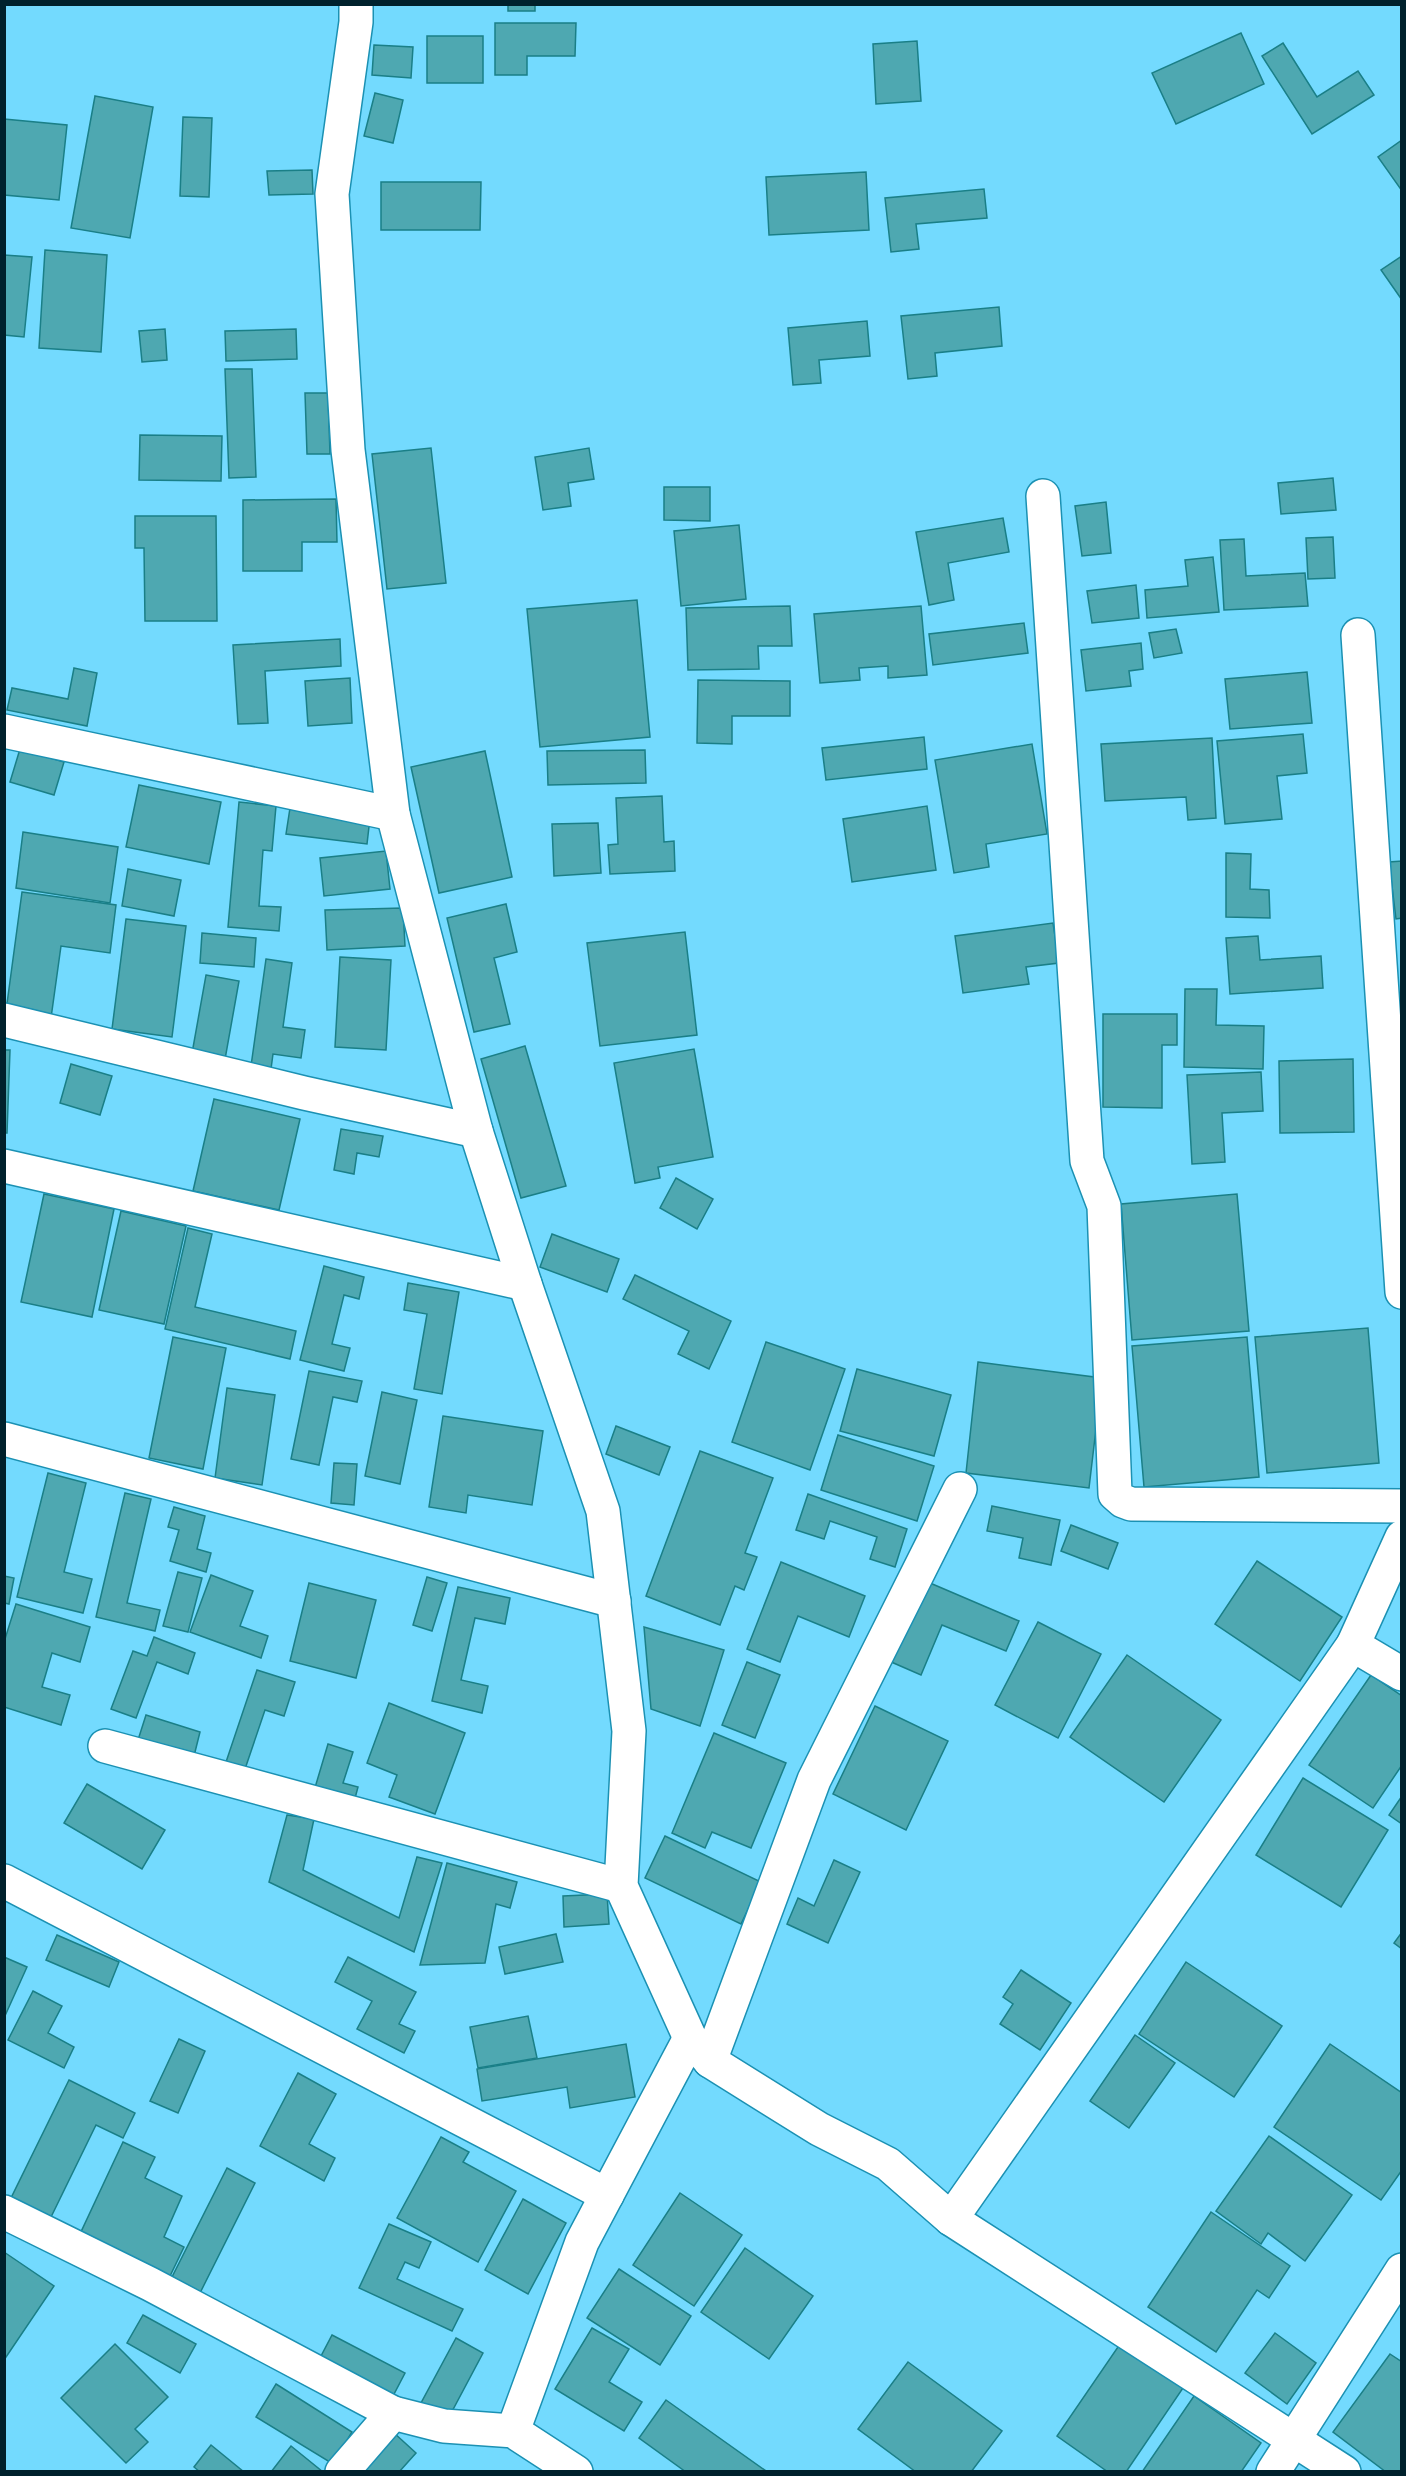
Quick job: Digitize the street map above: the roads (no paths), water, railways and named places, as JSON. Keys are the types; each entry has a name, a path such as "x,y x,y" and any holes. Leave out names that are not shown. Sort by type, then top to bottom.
{"street":[{"path":"356,4 356,22 332,194 348,450 393,814 476,1131 525,1284 603,1511 629,1731 621,1887 700,2050 819,2129 888,2164 951,2219 1344,2472"},
{"path":"1043,496 1087,1161 1104,1206 1115,1494 1131,1504 1401,1506"},
{"path":"1358,635 1401,1292"},
{"path":"4,731 393,814"},
{"path":"4,1020 304,1093 476,1131"},
{"path":"4,1166 525,1284"},
{"path":"4,1439 614,1601"},
{"path":"513,2431 582,2242 607,2195 700,2050 814,1780 960,1489"},
{"path":"951,2219 1353,1645 1401,1537"},
{"path":"1353,1645 1401,1674"},
{"path":"105,1746 621,1887"},
{"path":"4,1881 607,2195"},
{"path":"4,2212 150,2284 393,2412 444,2426 513,2431 576,2472"},
{"path":"1273,2472 1401,2270"},
{"path":"342,2472 393,2412"}]}
